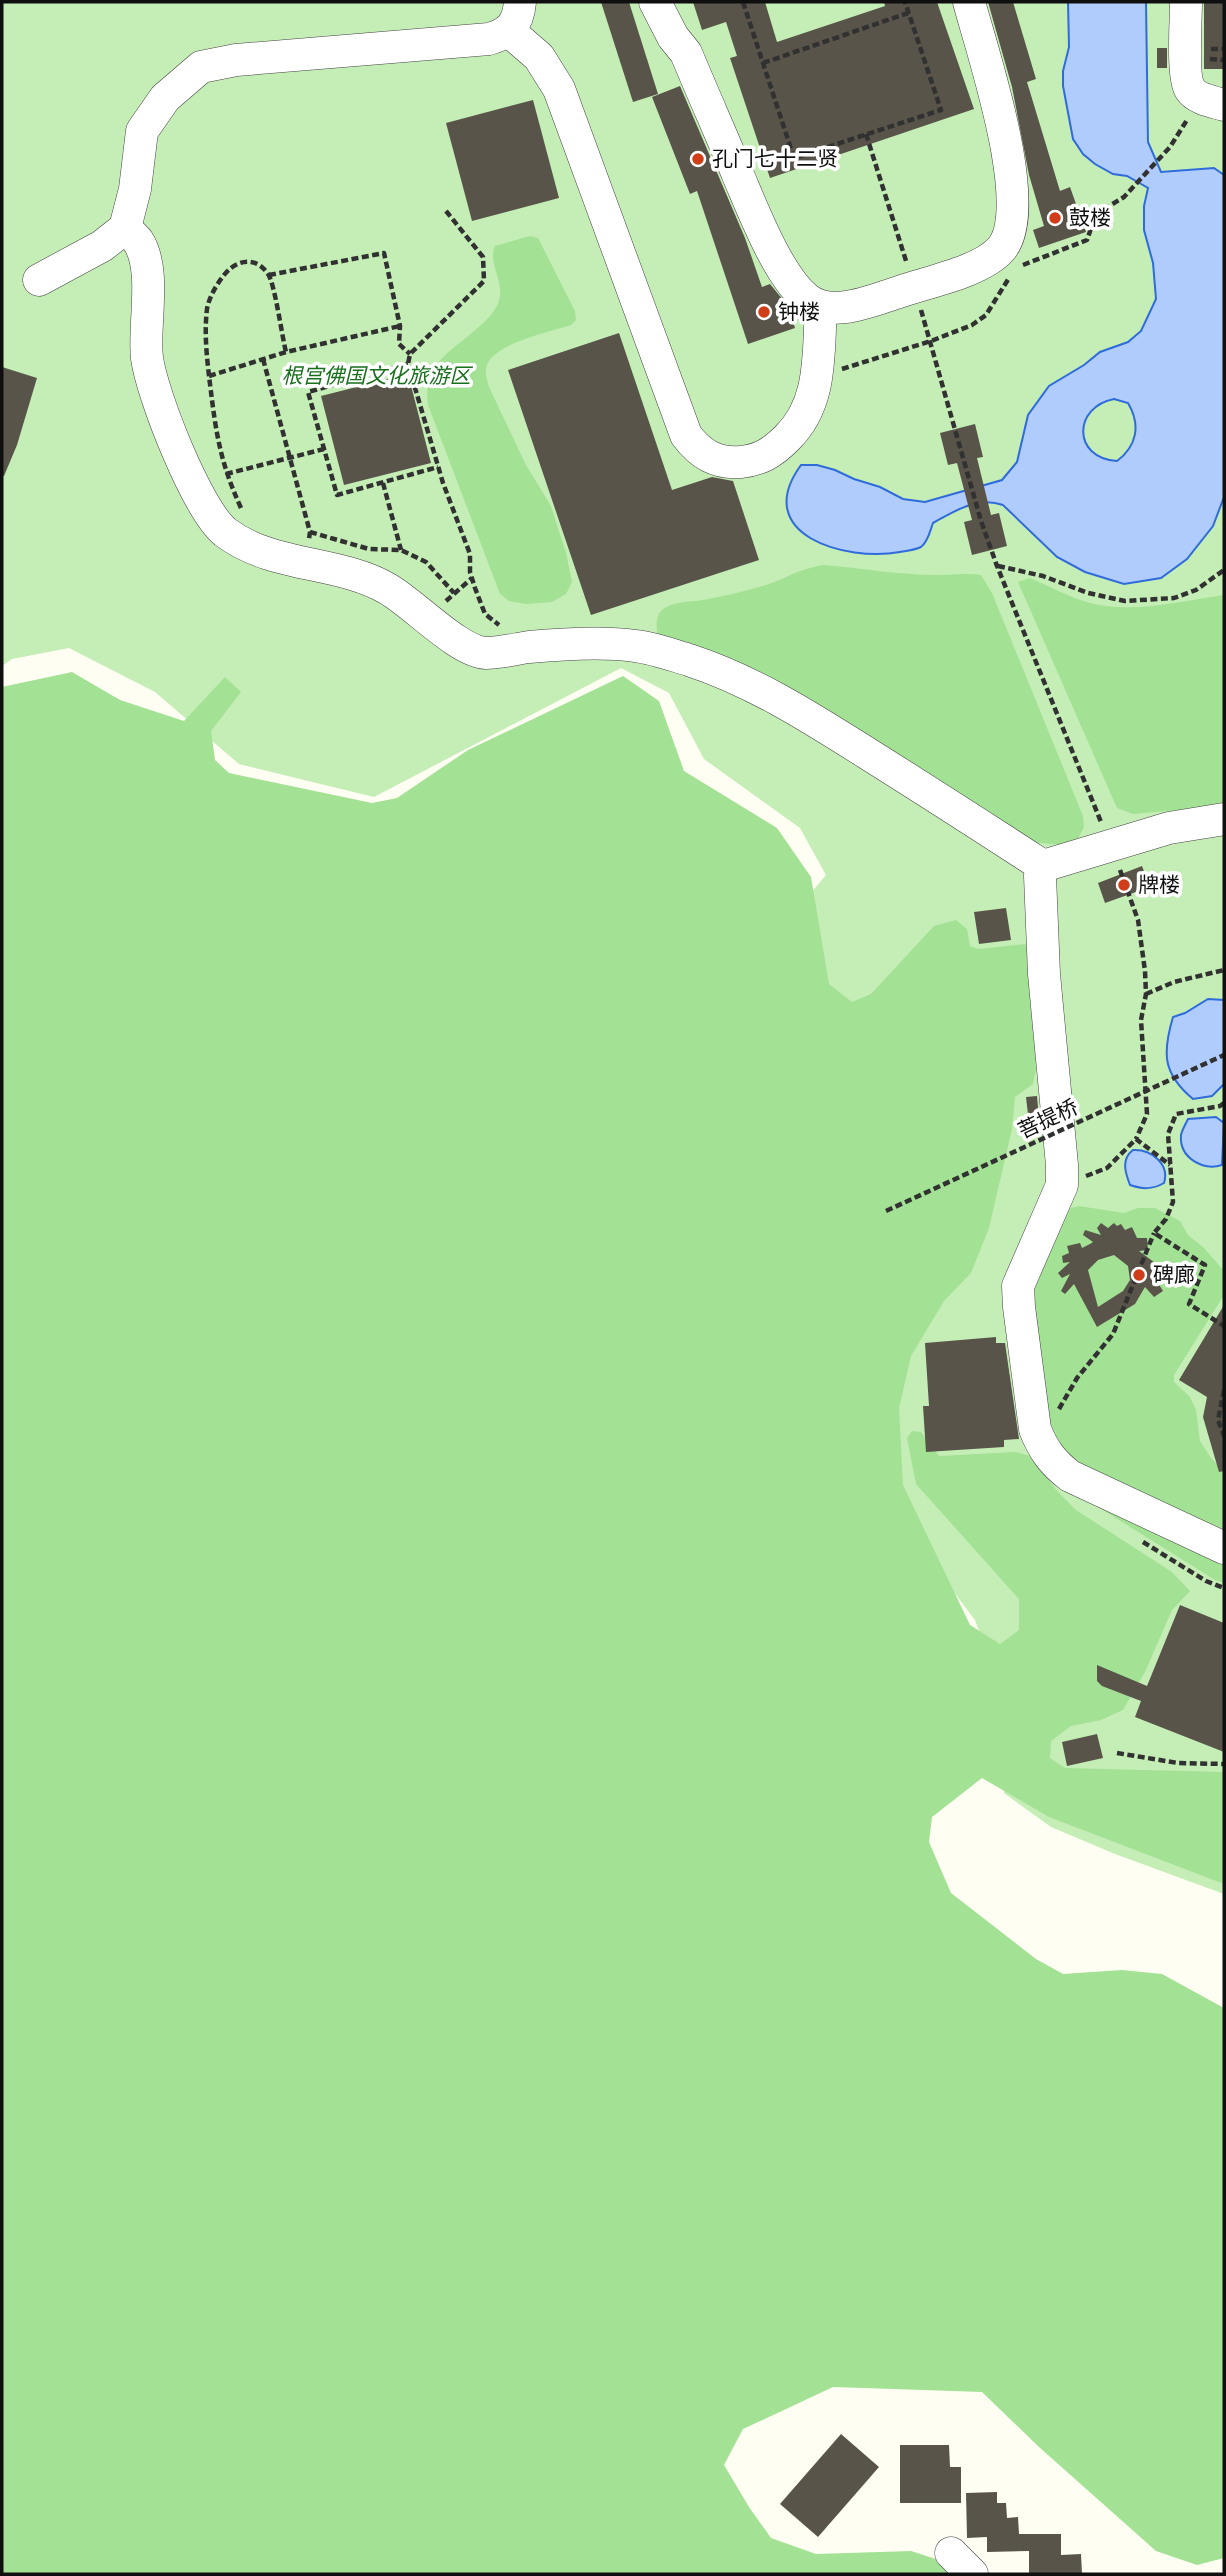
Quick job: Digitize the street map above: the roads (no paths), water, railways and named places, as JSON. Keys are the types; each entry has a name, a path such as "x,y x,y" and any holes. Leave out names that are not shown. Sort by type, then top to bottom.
{"lane":[{"path":"39,280 102,246 125,228 135,188 142,131 164,98 201,67 236,60 489,39 509,31 514,25 520,2"},
{"path":"655,2 673,37 686,53 765,240 798,290 821,307 865,303 978,265 996,253 1013,254 1012,198 1006,138 969,2"},
{"path":"1186,2 1186,74 1189,87 1202,98 1224,105"},
{"path":"509,31 539,57 559,89 686,435 696,448 725,462 764,457 777,449 794,432 811,405 817,382 821,307"},
{"path":"125,228 139,242 147,271 147,357 158,402 208,513 224,531 260,550 347,572 386,588 456,641 484,653 531,647 637,646 690,660 739,680 788,704 1043,866 1169,828 1224,819"},
{"path":"1043,866 1040,876 1044,974 1062,1185 1018,1286 1035,1429 1040,1443 1053,1463 1070,1476 1224,1548"}],"water":[{"path":"1068,2 1146,2 1148,142 1161,172 1214,168 1224,175 1224,497 1213,526 1187,559 1161,578 1124,584 1085,572 1057,557 1003,505 993,503 966,506 933,523 923,545 911,550 878,554 855,552 831,547 811,538 796,526 787,510 788,489 801,465 817,465 835,470 903,499 925,502 1002,480 1017,462 1028,415 1049,386 1100,352 1128,342 1141,331 1156,299 1153,263 1144,230 1144,206 1148,188 1127,176 1113,174 1095,164 1083,154 1073,139 1063,86 1063,71 1069,47","holes":["1114,399 1128,403 1135,419 1133,442 1117,461 1102,458 1085,442 1085,421 1101,404"]},
{"path":"1208,999 1224,1000 1224,1084 1212,1096 1193,1099 1171,1072 1167,1042 1173,1017"},
{"path":"1216,1117 1224,1123 1222,1165 1207,1166 1188,1156 1181,1143 1181,1135 1188,1119"},
{"path":"1133,1150 1146,1152 1162,1164 1164,1183 1147,1188 1130,1185 1125,1162"}],"place":[{"name":"孔门七十二贤","path":"698,159"},
{"name":"鼓楼","path":"1055,218"},
{"name":"钟楼","path":"764,312"},
{"name":"牌楼","path":"1124,885"},
{"name":"碑廊","path":"1139,1275"}],"park label":[{"name":"根宫佛国文化旅游区","path":"376,376"}]}
